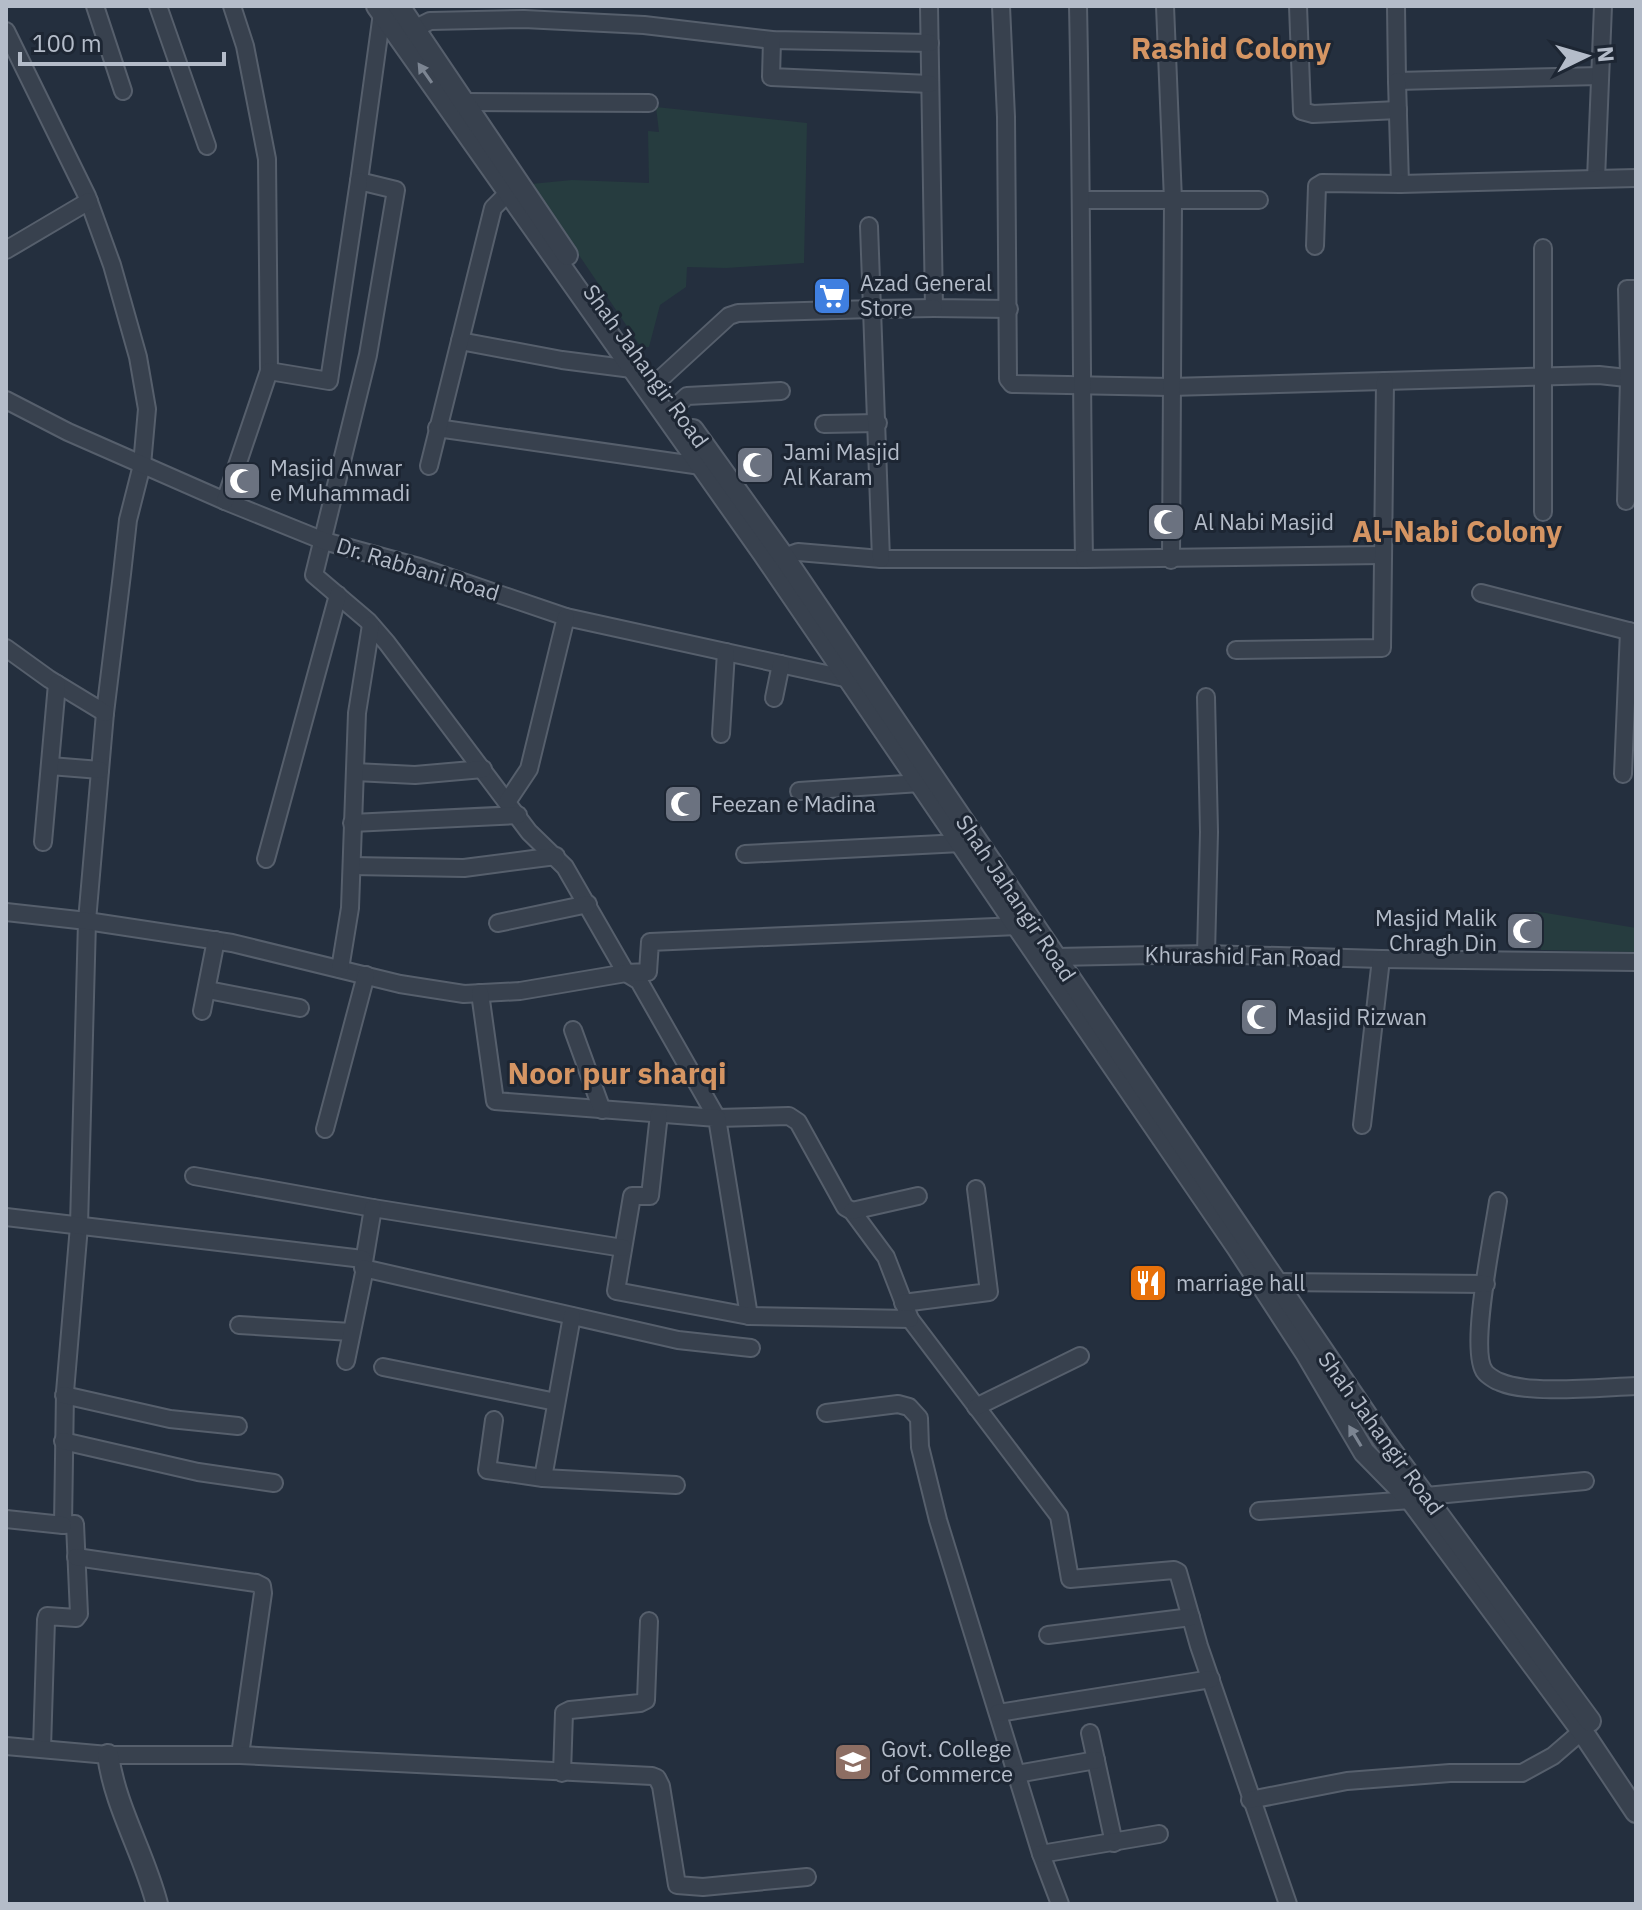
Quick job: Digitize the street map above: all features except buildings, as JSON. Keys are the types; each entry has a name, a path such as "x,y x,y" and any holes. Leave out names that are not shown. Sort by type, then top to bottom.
{"street":[{"path":"95,6 123,91"},
{"path":"158,6 207,146"},
{"path":"225,501 269,371 267,159 245,46 232,6"},
{"path":"929,6 934,308"},
{"path":"1001,6 1006,117 1008,379 1012,384 1170,387 1599,375 1633,379"},
{"path":"1078,6 1083,200 1081,385 1084,559"},
{"path":"1165,6 1173,200 1171,560"},
{"path":"1298,6 1302,111 1313,114 1398,110"},
{"path":"1396,6 1400,184"},
{"path":"1596,179 1603,6"},
{"path":"269,371 329,381 386,8"},
{"name":"Shah Jahangir Road","path":"386,8 414,29 614,323 784,557 1050,961"},
{"name":"Shah Jahangir Road","path":"386,8 508,193 701,466 1018,926 1050,961"},
{"path":"414,29 430,21 524,19 644,25 772,40 930,43"},
{"path":"6,31 89,201 112,265 138,357 147,409 142,465 128,520 105,713 87,921 79,1226 64,1395 63,1525"},
{"path":"772,40 771,77 930,84"},
{"path":"1397,81 1600,76"},
{"path":"464,102 649,103"},
{"path":"1315,246 1317,186 1322,183 1636,178"},
{"path":"359,181 396,190 368,355 314,575 371,625 529,832 556,856 588,904 626,973 639,981 717,1118 749,1316"},
{"path":"429,466 493,208 508,193"},
{"path":"1083,200 1259,200"},
{"path":"6,250 89,201"},
{"path":"869,226 881,559"},
{"path":"1543,248 1543,512"},
{"path":"1626,501 1633,379 1627,289 1636,289"},
{"path":"657,382 729,316 738,313 1009,309"},
{"path":"460,341 632,369"},
{"path":"1236,650 1382,648 1385,381"},
{"path":"675,407 687,396 781,391"},
{"name":"Dr. Rabbani Road","path":"6,400 142,465 324,541 419,567 566,617 849,679"},
{"path":"824,424 878,423"},
{"path":"437,428 701,466"},
{"path":"784,557 798,552 881,559 1171,560 1383,555"},
{"path":"1481,593 1633,632 1623,774"},
{"path":"266,859 338,595"},
{"path":"512,808 529,769 566,617"},
{"path":"340,969 350,908 357,713 371,625"},
{"path":"6,648 105,713"},
{"path":"721,734 726,652"},
{"path":"774,698 781,664"},
{"path":"43,842 57,684"},
{"path":"1206,697 1209,832 1206,954"},
{"path":"50,766 100,770"},
{"path":"355,772 415,775 483,769"},
{"path":"799,791 920,783"},
{"path":"352,823 512,808"},
{"path":"745,854 961,843"},
{"path":"352,866 464,868 556,856"},
{"path":"498,923 588,904"},
{"path":"6,912 216,940 366,975 451,992 480,993 520,991 649,971 650,942 1018,926"},
{"path":"202,1011 216,940"},
{"name":"Khurashid Fan Road","path":"1050,961 1206,954 1636,962"},
{"path":"1362,1125 1381,959"},
{"path":"1050,961 1271,1287 1364,1452 1418,1498 1636,1812"},
{"path":"325,1129 366,975"},
{"path":"208,990 300,1008"},
{"path":"480,993 495,1101 717,1118 789,1116 794,1119 845,1207 852,1211 886,1257 910,1319 1059,1516 1070,1579 1174,1570 1180,1576 1250,1800 1288,1904"},
{"path":"573,1030 602,1110"},
{"path":"659,1114 650,1196 632,1196 616,1291 749,1316 910,1319"},
{"path":"194,1176 623,1248"},
{"path":"903,1303 989,1292 976,1189"},
{"path":"852,1211 918,1196"},
{"path":"1498,1201 1480,1321 1479,1352 1484,1371 1501,1383 1532,1388 1636,1386"},
{"path":"346,1361 373,1208"},
{"path":"6,1217 364,1264 678,1340 751,1348"},
{"path":"1271,1287 1486,1284"},
{"path":"543,1478 572,1316"},
{"path":"239,1325 351,1332"},
{"path":"976,1407 1080,1356"},
{"path":"383,1367 556,1402"},
{"path":"64,1395 170,1419 238,1426"},
{"path":"826,1413 898,1404 909,1407 919,1418 920,1447 938,1520 1041,1854 1060,1904"},
{"path":"494,1420 487,1470 543,1478 676,1485"},
{"path":"63,1441 198,1472 274,1483"},
{"path":"1259,1511 1585,1481"},
{"name":"Shah Jahangir Road","path":"1418,1498 1565,1683 1636,1787"},
{"path":"6,1519 75,1524 78,1617 47,1616 42,1748"},
{"path":"76,1557 262,1586 240,1755"},
{"path":"1048,1635 1191,1617"},
{"path":"562,1773 564,1713 646,1700 649,1621"},
{"path":"998,1713 1211,1679"},
{"path":"1250,1800 1347,1781 1450,1773 1522,1773 1553,1756 1582,1731"},
{"path":"1090,1733 1114,1843"},
{"path":"6,1746 108,1755 240,1755 652,1776 661,1786 675,1883 703,1896 807,1877"},
{"path":"108,1755 111,1779 148,1870 157,1904"},
{"path":"1017,1774 1096,1760"},
{"path":"1041,1854 1159,1834"}],"green space":[{"path":"656,107 807,123 804,263 687,267 686,287 660,305 649,347 641,347 531,184 572,180 649,183 648,131 659,132"},
{"path":"1534,911 1636,928 1636,952 1541,950"}],"place":[{"name":"Azad General Store","path":"832,296"},
{"name":"Jami Masjid Al Karam","path":"755,465"},
{"name":"Masjid Anwar e Muhammadi","path":"242,481"},
{"name":"Al Nabi Masjid","path":"1166,522"},
{"name":"Feezan e Madina","path":"683,804"},
{"name":"Masjid Malik Chragh Din","path":"1525,931"},
{"name":"Masjid Rizwan","path":"1259,1017"},
{"name":"marriage hall","path":"1148,1283"},
{"name":"Govt. College of Commerce","path":"853,1762"}],"district":[{"name":"Rashid Colony","path":"1231,49"},
{"name":"Al-Nabi Colony","path":"1457,532"},
{"name":"Noor pur sharqi","path":"617,1074"}]}
